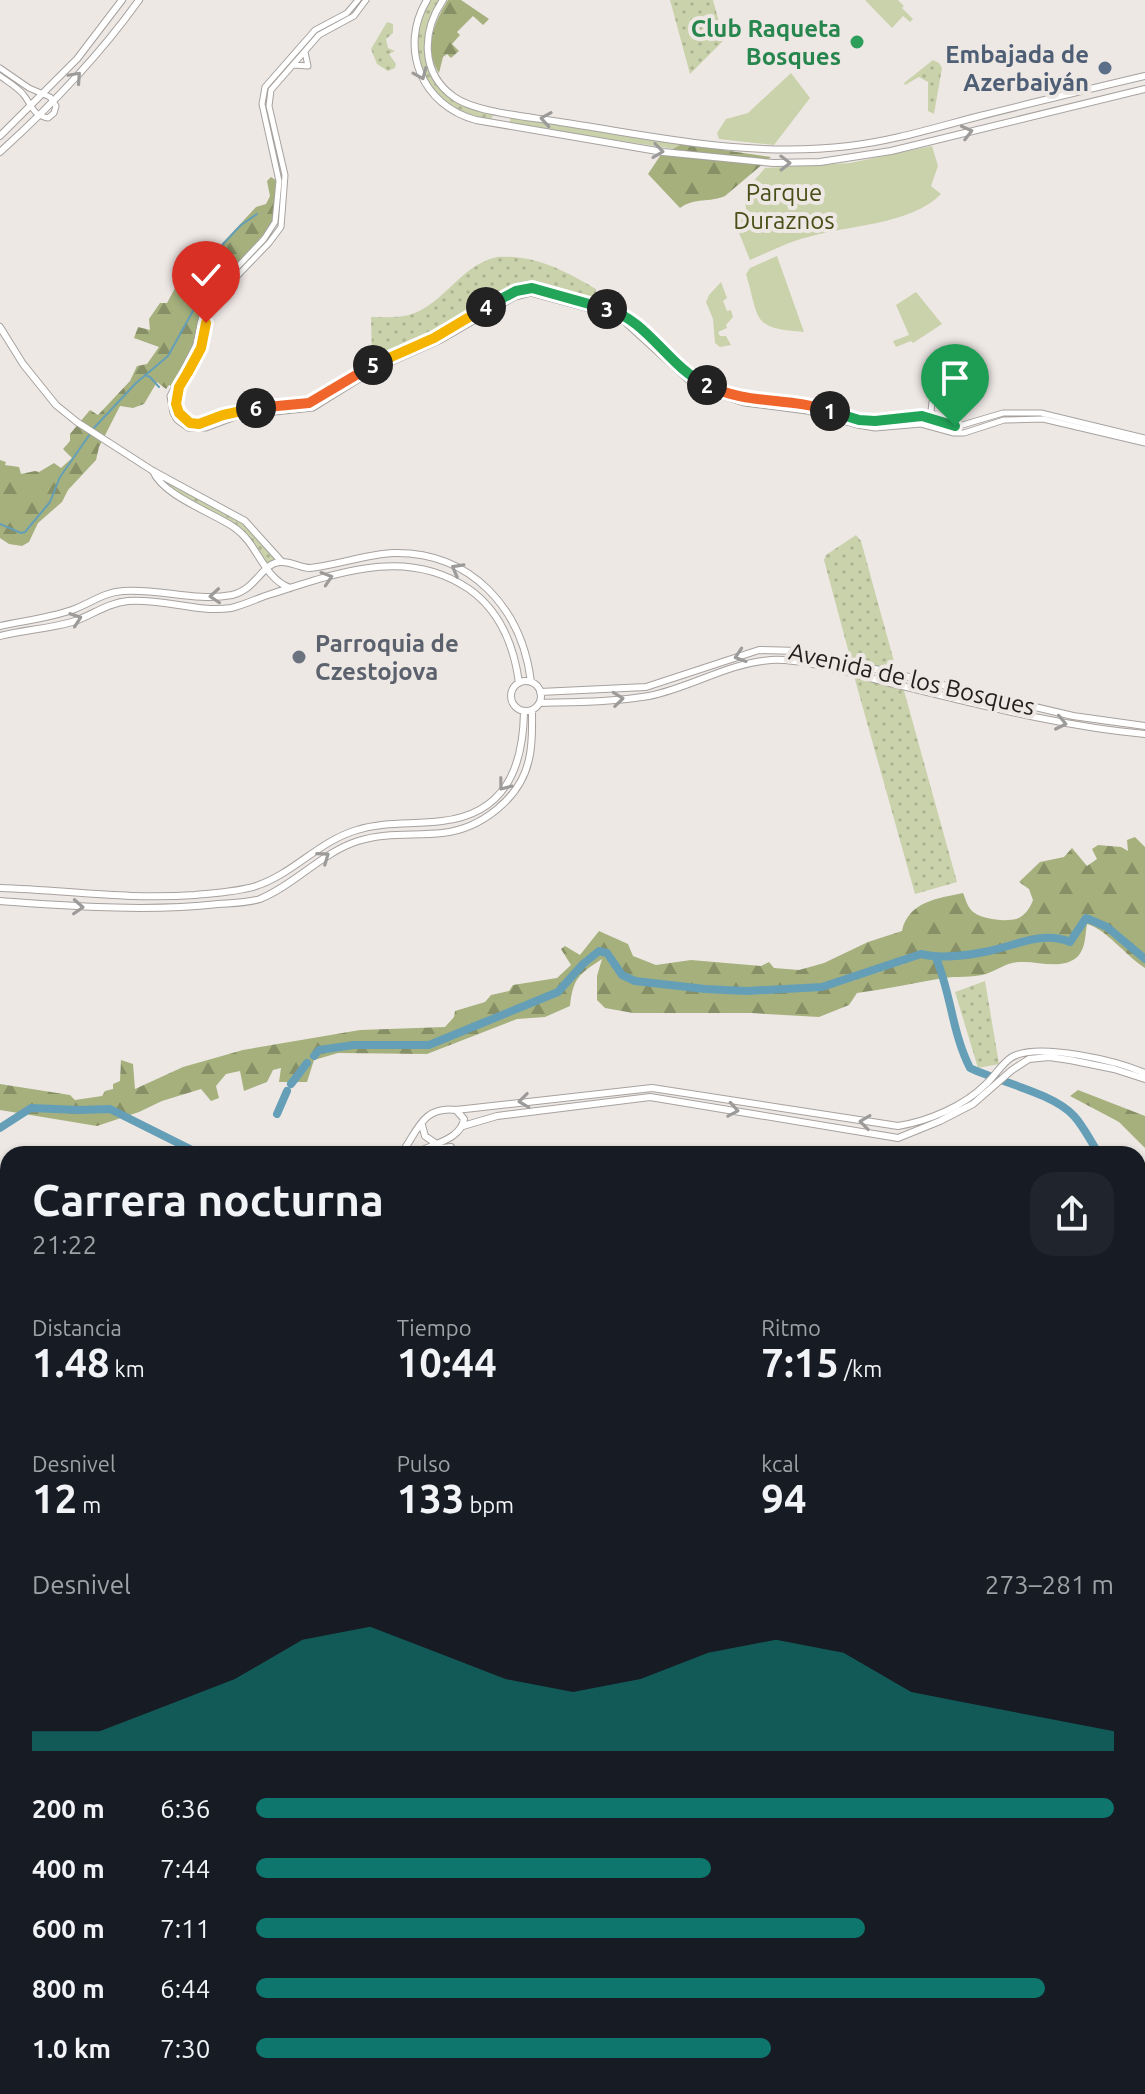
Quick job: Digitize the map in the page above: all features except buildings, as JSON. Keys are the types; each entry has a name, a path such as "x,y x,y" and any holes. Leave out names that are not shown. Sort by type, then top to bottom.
{"main road":[{"path":"0,136 86,48 122,0"},
{"path":"0,152 54,101 103,47 139,0"},
{"path":"427,0 418,16 414,39 416,62 424,83 438,100 455,113 468,119 663,152 773,163 820,162 891,151 1145,89"},
{"path":"443,0 431,21 427,40 429,59 436,77 447,91 461,101 478,108 709,146 772,151 817,150 889,139 1145,76"},
{"path":"1055,96 1053,103 1059,110"},
{"path":"500,125 495,118 504,111"},
{"path":"0,327 42,390 77,422 152,470 245,521 281,561 310,568 393,553 412,554 441,560 484,585 508,612 524,647 531,682 540,692 540,703 524,712 517,709 510,699 513,688 519,683 531,682"},
{"path":"152,470 156,478 179,496 239,531 278,582 291,589"},
{"path":"0,626 70,611 118,591 201,597 234,594 253,586 266,568 281,561"},
{"path":"0,636 69,623 115,603 143,601 183,607 229,608 338,574 403,565 435,571 476,595 493,612 514,654 519,683"},
{"name":"Avenida de los Bosques","path":"540,692 656,685 747,654 777,649 799,651 1073,716 1145,726"},
{"name":"Avenida de los Bosques","path":"540,703 650,696 729,670 770,660 793,661 1055,722 1145,734"},
{"path":"921,690 923,680"},
{"path":"0,901 76,907 146,907 256,900 299,877 336,849 360,840 447,832 486,818 510,795 524,774 531,748 532,710"},
{"path":"0,888 142,898 252,887 276,877 328,842 355,830 449,820 468,815 502,790 520,759 524,712"},
{"path":"373,826 370,832 375,837"},
{"path":"355,830 360,834 360,840"},
{"path":"137,907 142,898"},
{"path":"142,898 146,907"},
{"path":"430,1146 453,1136 463,1126 497,1116 650,1097 898,1138 973,1104 1009,1059 1031,1051 1101,1060 1145,1073"},
{"path":"407,1146 424,1118 433,1111 582,1094 652,1088 888,1125 909,1124 937,1115 990,1086 1029,1059 1049,1057 1114,1069 1145,1079"},
{"path":"555,1107 582,1094"},
{"path":"456,1110 463,1116 463,1126"},
{"path":"422,1124 425,1136 435,1143"},
{"path":"882,1136 888,1125"}],"street":[{"path":"272,133 262,104 265,87 315,30 347,13 358,0"},
{"path":"366,0 354,16 322,32 269,95 279,181 275,222 264,239 210,296 196,345 172,387 170,405 183,426 199,429 238,416 313,408 374,370 431,345 519,290 532,288 624,315 691,377 730,395 807,405 859,420 922,416 959,426 1003,413 1041,413 1145,441"},
{"path":"293,65 308,66 305,51"},
{"path":"0,68 54,101"},
{"path":"0,76 25,96 30,108 39,116"},
{"path":"470,320 518,295 535,294 619,317 689,381 744,403 807,411 875,428 921,424 964,433 1004,420 1043,419 1145,441"},
{"path":"932,402 932,414 942,423"}],"green space":[{"path":"430,0 439,0 426,38 432,72 442,87 456,98 493,113 492,119 470,114 452,105 437,93 426,78 419,60 417,41 421,20"},
{"path":"448,0 461,0 489,19 483,25 473,16 457,32 460,35 452,44 459,51 451,58 447,54 443,57 439,73 432,54 432,36"},
{"path":"670,0 713,0 724,40 690,74"},
{"path":"865,0 898,0 913,19 910,22 903,16 892,28"},
{"path":"387,22 393,24 393,33 386,39 388,48 395,51 389,54 396,64 388,71 377,64 371,49"},
{"path":"933,60 942,68 934,114 928,111 928,82 919,77 904,83"},
{"path":"791,73 810,98 774,145 719,139 717,133 726,119 748,113"},
{"path":"511,116 703,146 701,153 509,124"},
{"path":"682,144 771,157 725,196 691,202 680,208 648,174 660,156"},
{"name":"Parque Duraznos","path":"932,146 938,166 931,186 941,194 928,204 878,223 801,239 750,260 737,228 746,210 744,192 765,168 850,163"},
{"path":"271,177 277,181 274,222 202,306 194,344 171,386 166,389 157,382 144,404 133,408 120,406 99,447 96,460 68,490 62,502 38,523 29,542 22,546 9,544 0,538 0,460 6,462 5,465 19,467 21,474 39,472 54,463 61,468 72,458 63,449 70,441 70,434 90,410 98,415 130,381 137,366 147,364 159,347 134,338 138,327 150,330 149,319 160,303 167,303 190,262 200,264 214,245 218,248 256,207 266,204 270,196 267,181"},
{"path":"777,256 804,332 775,328 760,319 757,312 746,274 750,268"},
{"path":"497,257 524,258 549,265 596,289 595,295 581,298 536,287 515,289 438,334 377,362 372,358 371,317 404,316 421,310 473,268"},
{"path":"721,282 727,298 723,301 733,317 727,328 718,332 720,336 726,336 731,345 720,347 715,343 713,319 706,302"},
{"path":"916,292 942,324 913,343 911,341 896,347 893,341 909,335 896,305"},
{"path":"162,475 244,523 280,560 267,566 245,536 180,495 160,479"},
{"path":"856,535 861,541 895,665 892,669 857,662 850,657 824,560 826,555"},
{"path":"854,676 903,687 957,882 915,894"},
{"path":"1135,837 1145,847 1145,968 1101,931 1087,924 1082,951 1070,962 1016,962 981,975 943,978 857,993 849,1005 819,1017 751,1013 633,1013 605,1008 597,1000 597,976 602,959 578,978 570,1006 545,1017 517,1019 427,1054 338,1053 314,1060 307,1082 279,1082 281,1068 273,1070 267,1082 244,1091 240,1071 226,1074 216,1086 219,1098 211,1101 201,1089 97,1126 0,1110 0,1084 70,1095 75,1100 102,1096 120,1081 121,1060 133,1064 135,1089 183,1067 243,1050 360,1030 445,1027 455,1011 485,1002 491,995 509,991 513,985 557,978 571,965 561,949 565,946 580,955 599,931 628,944 633,956 656,965 691,960 761,966 769,962 774,968 799,970 902,931 905,921 917,908 944,897 963,893 976,914 992,919 1016,919 1027,911 1033,900 1029,889 1019,882 1040,862 1064,857 1072,848 1087,866 1097,859 1092,849 1098,845 1121,847 1128,851 1127,840"},
{"path":"985,981 999,1064 978,1068 955,992"},
{"path":"1078,1090 1145,1116 1145,1146 1119,1122 1070,1096"}],"waterway":[{"path":"93,429 136,383 168,356 199,300 223,244 257,214"},
{"path":"145,375 159,387"},
{"path":"0,524 25,532 50,502 60,477 90,434"},
{"path":"314,1056 319,1050 354,1045 429,1045 558,992 599,951 607,953 622,975 635,981 746,991 822,987 921,954 944,957 968,955 1048,938 1070,942 1086,918 1107,927 1145,959"},
{"path":"936,958 959,1041 970,1068 1040,1094 1065,1108 1078,1120 1094,1146"},
{"path":"291,1084 307,1063"},
{"path":"277,1114 287,1091"},
{"path":"0,1128 31,1108 110,1109 184,1146"}],"place":[{"name":"Club Raqueta Bosques","path":"857,42"},
{"name":"Embajada de Azerbaiyán","path":"1105,68"},
{"name":"Parroquia de Czestojova","path":"299,657"}],"route":[{"path":"206,323 201,348 176,395 179,413 190,423 199,424 223,415 259,408 309,403 372,366 439,336 513,292 532,288 624,315 691,377 730,395 798,403 859,420 922,416 955,426"}]}
